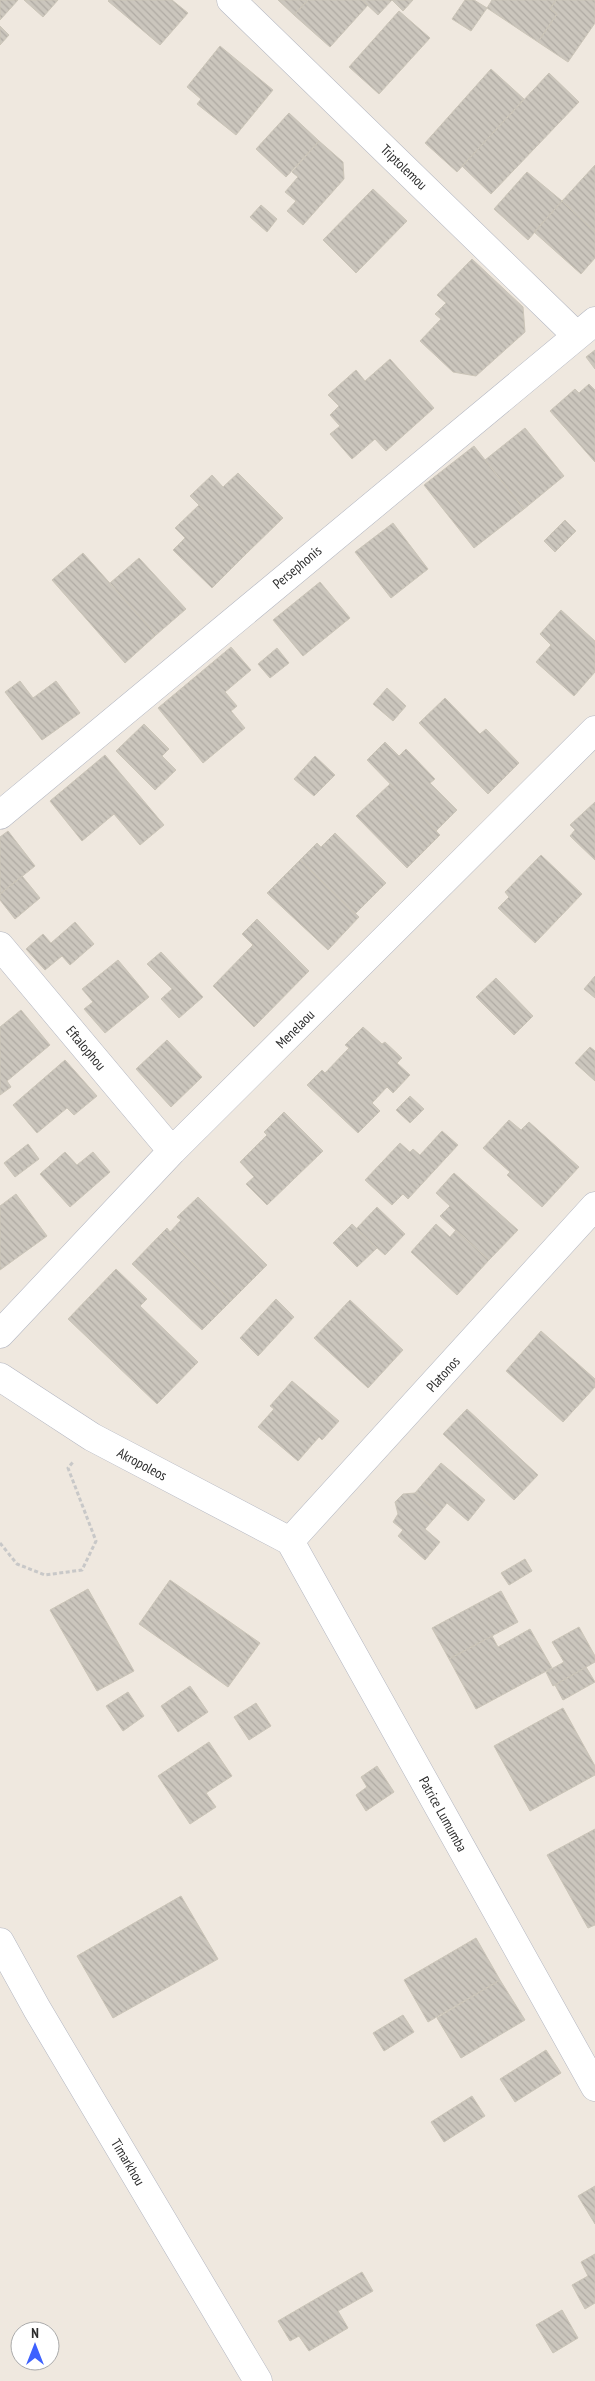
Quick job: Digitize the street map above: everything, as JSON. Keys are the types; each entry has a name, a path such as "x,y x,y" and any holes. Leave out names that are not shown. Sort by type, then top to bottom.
{"street":[{"name":"Triptolemou","path":"231,0 585,328"},
{"name":"Persephonis","path":"0,815 585,328"},
{"name":"Menelaou","path":"0,1334 172,1151 595,730"},
{"name":"Eftalophou","path":"0,946 172,1151"},
{"name":"Platonos","path":"290,1541 595,1206"},
{"name":"Akropoleos","path":"0,1377 92,1437 290,1541"},
{"name":"Patrice Lumumba","path":"290,1541 595,2087"},
{"name":"Timarkhou","path":"0,1942 37,2009 258,2381"}],"path":[{"path":"0,1543 17,1564 45,1575 82,1570 96,1540 68,1468 92,1437"}],"building":[{"path":"0,0 18,0 0,20"},
{"path":"24,0 58,0 43,17"},
{"path":"109,0 172,0 188,13 160,45"},
{"path":"278,0 308,0 294,15"},
{"path":"308,0 362,0 368,5 330,47 294,15"},
{"path":"362,0 392,0 378,15"},
{"path":"392,0 413,0 403,11"},
{"path":"465,0 474,0 487,8 471,31 452,19"},
{"path":"492,0 556,0 550,9 557,14 538,42 487,8"},
{"path":"556,0 595,0 595,23 568,62 538,42 557,14 550,9"},
{"path":"399,11 430,38 379,94 349,67"},
{"path":"0,26 9,35 0,45"},
{"path":"220,46 273,90 236,135 197,104 201,99 187,87"},
{"path":"491,69 524,99 457,172 425,143"},
{"path":"549,73 579,102 491,194 462,166"},
{"path":"289,113 319,141 286,177 256,149"},
{"path":"319,141 343,162 344,179 303,225 287,211 296,201 285,192 298,177 292,172"},
{"path":"595,165 595,232 562,201"},
{"path":"527,172 562,201 528,240 494,209"},
{"path":"373,189 407,221 356,273 323,240"},
{"path":"562,201 595,232 595,258 581,274 534,232"},
{"path":"261,205 277,219 267,232 250,217"},
{"path":"472,259 523,307 525,332 476,376 453,372 420,341 441,319 435,314 446,303 437,295"},
{"path":"595,350 595,369 586,357"},
{"path":"390,359 434,408 386,451 375,439 352,459 330,434 340,426 330,415 339,406 328,395 356,370 365,381"},
{"path":"589,384 595,390 595,462 550,411 575,389 579,393"},
{"path":"525,428 564,476 524,509 485,460"},
{"path":"474,446 524,509 474,548 424,485"},
{"path":"238,473 283,518 247,553 190,496 212,475 223,487"},
{"path":"199,505 247,553 212,588 173,550 185,538 175,528"},
{"path":"565,520 576,531 555,552 544,541"},
{"path":"393,523 428,569 391,598 355,552"},
{"path":"83,553 156,635 125,663 52,580"},
{"path":"139,558 186,609 156,635 110,583"},
{"path":"320,582 350,618 303,656 273,620"},
{"path":"561,610 595,641 595,672 574,696 536,662 551,645 540,634"},
{"path":"231,647 251,670 225,692 237,706 231,711 245,728 203,763 158,708"},
{"path":"277,648 289,663 270,678 258,664"},
{"path":"20,681 33,698 56,681 80,713 42,740 5,692"},
{"path":"387,688 406,706 393,721 373,704"},
{"path":"445,698 480,734 486,729 519,763 488,794 419,723"},
{"path":"144,724 169,749 162,756 176,770 155,790 116,751"},
{"path":"385,742 399,756 406,749 435,779 430,783 457,810 436,831 367,760"},
{"path":"105,755 164,825 140,845 114,814 82,841 50,801"},
{"path":"315,756 335,775 314,796 294,779"},
{"path":"390,784 440,835 407,868 356,816"},
{"path":"595,802 595,860 570,836 575,830 570,825"},
{"path":"8,831 35,866 0,894 0,837"},
{"path":"335,833 386,883 355,914 300,860 317,843 321,847"},
{"path":"541,855 582,894 535,943 498,908 509,897 505,892"},
{"path":"300,860 359,917 328,950 267,893"},
{"path":"22,876 40,898 15,919 0,900 0,894"},
{"path":"257,919 309,971 254,1027 213,986 253,945 242,934"},
{"path":"75,922 94,944 70,965 62,956 45,970 26,949 43,934 51,943"},
{"path":"161,952 203,997 179,1018 161,999 172,989 147,964"},
{"path":"118,960 149,997 105,1033 84,1009 93,1002 82,989"},
{"path":"595,976 595,998 584,989"},
{"path":"496,978 533,1016 514,1035 476,997"},
{"path":"21,1010 50,1045 7,1081 11,1087 0,1095 0,1027"},
{"path":"363,1027 382,1044 385,1042 402,1058 397,1063 410,1075 393,1093 387,1087 372,1103 380,1111 358,1133 307,1085 322,1070 325,1073 349,1048 345,1045"},
{"path":"167,1040 202,1077 171,1107 136,1069"},
{"path":"590,1047 595,1051 595,1081 575,1063"},
{"path":"65,1060 97,1096 74,1115 67,1108 37,1133 13,1105"},
{"path":"410,1096 424,1109 410,1123 396,1110"},
{"path":"284,1112 323,1151 267,1205 246,1184 254,1177 240,1162 267,1135 264,1132"},
{"path":"509,1120 521,1130 529,1122 579,1167 542,1207 507,1175 510,1172 483,1148"},
{"path":"442,1131 458,1145 408,1199 403,1194 392,1205 365,1180 400,1143 410,1152 413,1149 420,1155"},
{"path":"28,1144 39,1159 15,1177 4,1163"},
{"path":"65,1152 77,1165 93,1152 110,1172 70,1207 40,1174"},
{"path":"454,1173 518,1230 489,1260 440,1216 450,1206 436,1193"},
{"path":"16,1194 47,1236 0,1270 0,1206"},
{"path":"198,1197 267,1265 231,1301 162,1233 167,1228 170,1232 181,1220 177,1217"},
{"path":"377,1207 405,1234 385,1255 356,1229"},
{"path":"352,1224 377,1248 357,1267 333,1243"},
{"path":"436,1224 450,1237 456,1230 489,1260 457,1295 411,1252"},
{"path":"162,1233 231,1301 202,1330 132,1264"},
{"path":"116,1269 147,1299 140,1306 198,1362 157,1404 68,1319"},
{"path":"276,1299 294,1317 258,1356 240,1338"},
{"path":"350,1300 403,1350 368,1388 314,1338"},
{"path":"541,1331 595,1379 595,1387 563,1422 506,1371"},
{"path":"292,1381 339,1421 322,1440 319,1437 298,1461 258,1427 274,1409 270,1406"},
{"path":"467,1409 538,1475 514,1500 443,1434"},
{"path":"441,1463 485,1500 468,1521 447,1503 439,1513 415,1493"},
{"path":"415,1493 439,1513 425,1529 440,1542 425,1560 398,1536 403,1530 393,1522 398,1514 395,1502 403,1494"},
{"path":"525,1559 532,1571 509,1585 501,1573"},
{"path":"170,1580 260,1643 228,1687 139,1624"},
{"path":"88,1589 134,1671 97,1691 50,1610"},
{"path":"501,1591 518,1622 449,1659 432,1628"},
{"path":"579,1627 595,1656 595,1662 553,1686 546,1672 564,1662 552,1642"},
{"path":"530,1629 552,1668 476,1709 449,1659 492,1636 498,1647"},
{"path":"586,1667 595,1682 563,1700 555,1685"},
{"path":"190,1686 208,1712 178,1732 161,1706"},
{"path":"128,1692 144,1716 123,1731 106,1706"},
{"path":"256,1703 271,1726 249,1740 234,1717"},
{"path":"563,1708 595,1766 595,1775 530,1811 494,1746"},
{"path":"209,1742 232,1776 206,1793 216,1807 190,1824 158,1776"},
{"path":"377,1766 394,1792 366,1811 356,1795 367,1787 361,1777"},
{"path":"595,1829 595,1925 588,1928 547,1855"},
{"path":"181,1896 218,1959 113,2018 77,1956"},
{"path":"476,1938 500,1980 428,2022 404,1980"},
{"path":"500,1980 525,2020 461,2058 437,2018"},
{"path":"403,2015 414,2032 384,2051 373,2033"},
{"path":"546,2050 561,2073 515,2102 500,2079"},
{"path":"472,2096 485,2116 444,2142 431,2122"},
{"path":"595,2186 595,2224 578,2196"},
{"path":"595,2254 595,2303 585,2309 572,2285 588,2276 581,2262"},
{"path":"362,2272 373,2291 338,2311 348,2328 309,2351 299,2336 290,2341 278,2321"},
{"path":"562,2310 578,2338 553,2353 536,2325"}]}
